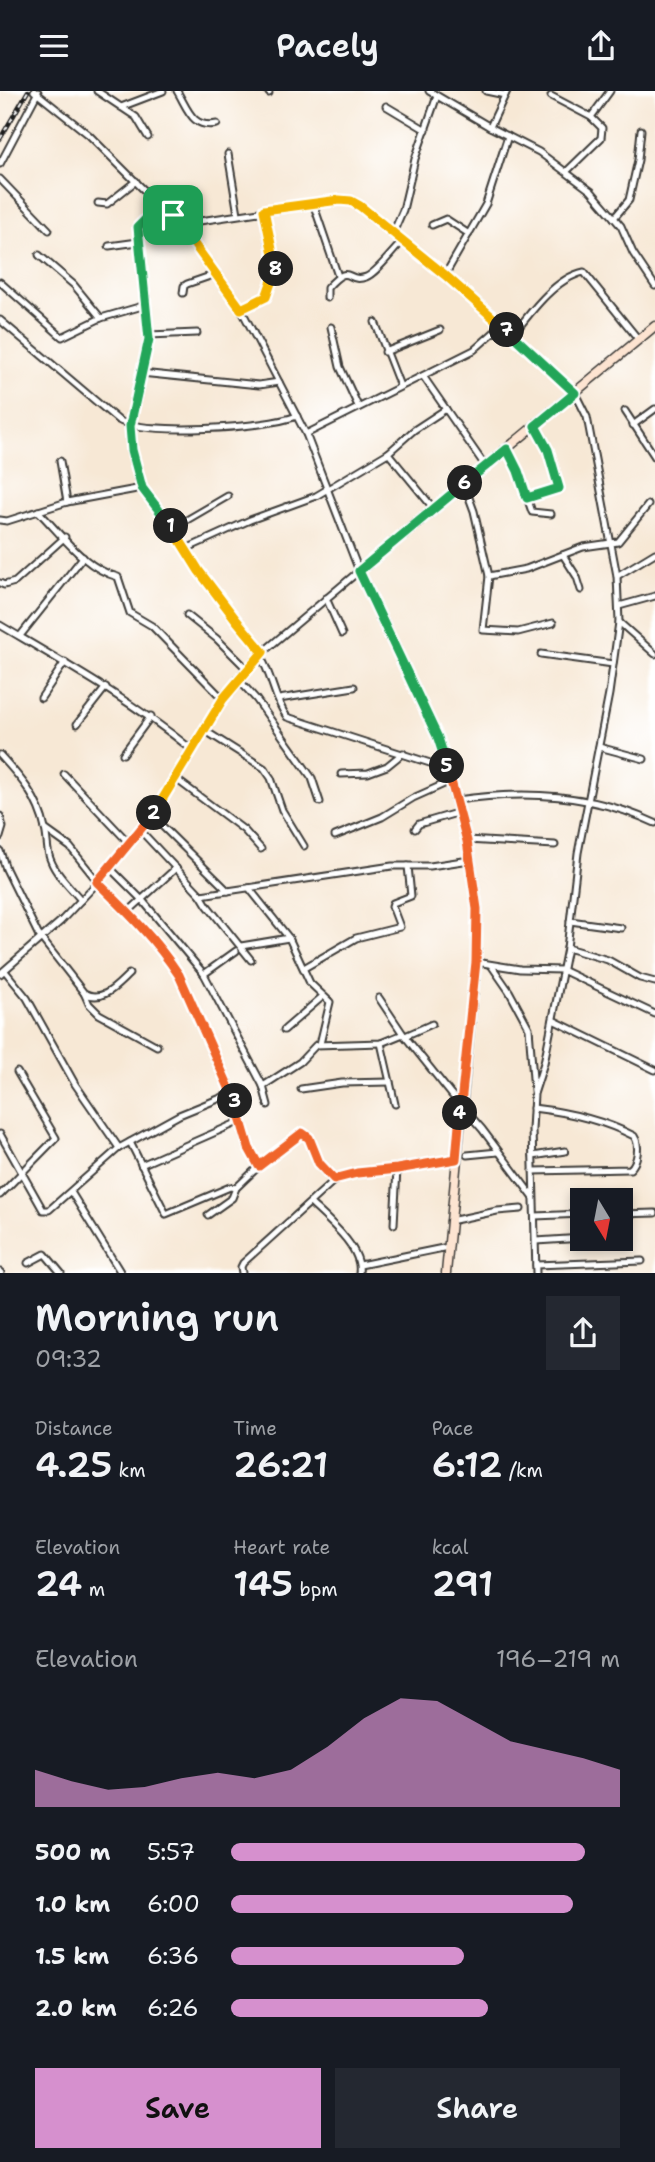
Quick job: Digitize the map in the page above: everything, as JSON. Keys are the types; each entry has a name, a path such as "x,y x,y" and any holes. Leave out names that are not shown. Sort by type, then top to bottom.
{"main road":[{"path":"446,1273 476,962 477,909 467,841 438,738 359,571 655,327"}],"street":[{"path":"97,91 141,123 148,137"},
{"path":"121,107 163,91"},
{"path":"177,91 195,121 204,125 218,124"},
{"path":"429,91 490,127 540,152 591,191 621,226 633,253 655,286"},
{"path":"486,91 506,93 490,127"},
{"path":"591,117 610,91"},
{"path":"0,164 37,92 89,135 173,215 241,309 297,416 359,571 261,654 238,679 191,749 176,779 152,816 81,900 43,938 2,973 27,998 75,1084 118,1148"},
{"path":"393,233 403,209 415,159 437,96"},
{"path":"551,96 591,117 601,128 601,138 567,171"},
{"path":"386,106 426,130"},
{"path":"614,218 629,200 638,160 640,129"},
{"path":"445,275 486,204 508,136"},
{"path":"228,154 239,214"},
{"path":"0,179 49,230"},
{"path":"98,203 107,204 136,181"},
{"path":"180,224 313,203 351,201 445,275 513,335 575,393 587,417 617,576 619,622 599,747 578,853 567,948 553,1020 534,1094"},
{"path":"313,203 338,276"},
{"path":"241,309 266,297 275,277 275,258 264,210"},
{"path":"173,215 146,219 138,227 149,335 130,426 132,450 142,488 261,654 287,717 430,763 447,765"},
{"path":"432,225 446,219 469,234"},
{"path":"327,298 327,288 338,276 369,276 402,241"},
{"path":"109,246 138,242"},
{"path":"39,255 74,285 101,319"},
{"path":"513,335 538,303 568,279 584,272 639,340"},
{"path":"183,293 187,284 216,274"},
{"path":"0,282 60,336 146,305"},
{"path":"0,320 118,421 130,426 208,429 278,422 297,416"},
{"path":"375,322 400,386"},
{"path":"306,434 474,350 502,325"},
{"path":"331,327 340,367 358,406"},
{"path":"385,352 440,330"},
{"path":"149,335 197,333"},
{"path":"141,373 259,385 279,382"},
{"path":"423,376 486,467"},
{"path":"186,549 250,520 316,496 388,453 414,430 446,409"},
{"path":"633,425 655,409"},
{"path":"625,411 655,457"},
{"path":"527,498 559,488 548,450 535,426"},
{"path":"507,449 518,471 532,512 551,514"},
{"path":"388,453 434,509"},
{"path":"60,461 67,502"},
{"path":"464,484 474,511 489,576 483,630 518,632 553,623"},
{"path":"0,520 6,521 67,502 142,488"},
{"path":"173,528 228,496"},
{"path":"489,576 519,571 583,547 611,543 623,538 648,505"},
{"path":"38,511 83,557 102,572 118,577 130,613 152,627 223,699"},
{"path":"0,583 4,585 15,582 65,537"},
{"path":"617,576 655,553"},
{"path":"563,555 581,590"},
{"path":"20,636 83,557"},
{"path":"620,606 655,596"},
{"path":"326,598 342,634"},
{"path":"187,615 217,639 247,669"},
{"path":"619,622 655,654"},
{"path":"1,627 106,687 151,716 191,749"},
{"path":"541,655 613,664"},
{"path":"41,698 65,662"},
{"path":"238,679 256,699 312,778 320,802"},
{"path":"77,724 106,687"},
{"path":"279,699 354,687"},
{"path":"123,754 151,716"},
{"path":"204,730 264,768 271,778 286,817 304,846"},
{"path":"599,747 644,759"},
{"path":"391,750 395,757"},
{"path":"341,774 368,773 387,765 403,753"},
{"path":"0,755 22,777 37,803 52,865 81,900"},
{"path":"64,774 128,842"},
{"path":"176,779 244,830 261,849"},
{"path":"335,836 382,817 413,798 452,782"},
{"path":"457,800 508,793 551,795 589,801 638,815 655,823"},
{"path":"415,829 419,824 460,812"},
{"path":"0,816 3,827 0,837"},
{"path":"152,816 229,891"},
{"path":"45,829 70,847 97,882 128,912 167,957 179,975 233,1093 249,1148 259,1166"},
{"path":"140,829 201,895 251,960"},
{"path":"467,841 555,845"},
{"path":"0,851 35,929 94,1010 157,1046"},
{"path":"201,895 270,883 470,860"},
{"path":"304,968 356,938 400,927 392,906 393,903 411,896 408,866"},
{"path":"109,867 143,901 204,974 264,1086 268,1105"},
{"path":"128,912 176,868"},
{"path":"249,888 289,937 310,983 322,997 329,1000 320,1044"},
{"path":"570,921 621,927"},
{"path":"241,946 289,937"},
{"path":"567,948 608,960 640,978 655,982"},
{"path":"204,974 236,951"},
{"path":"476,962 562,970 655,1014"},
{"path":"491,965 529,1028 534,1094 533,1197 537,1273"},
{"path":"84,993 91,997 100,997 130,974"},
{"path":"94,1010 100,997"},
{"path":"284,1030 322,997"},
{"path":"379,997 404,1035 482,1129 533,1197"},
{"path":"553,1020 655,1070"},
{"path":"264,1086 300,1062 311,1049 320,1044 381,1044 432,1024"},
{"path":"381,1044 395,1104"},
{"path":"0,1195 56,1138 17,1072"},
{"path":"301,1089 342,1083 390,1082"},
{"path":"0,1134 43,1210 52,1209 118,1148 179,1115 233,1093"},
{"path":"533,1108 560,1111 629,1134 638,1142 634,1165 630,1169 533,1171"},
{"path":"141,1165 241,1121"},
{"path":"208,1215 232,1198 236,1188 259,1166 302,1133 309,1138 319,1163 334,1179"},
{"path":"130,1142 166,1214 230,1187 236,1188"},
{"path":"467,1155 498,1151"},
{"path":"533,1156 565,1151"},
{"path":"242,1273 243,1263 334,1179 357,1173 456,1159"},
{"path":"394,1224 397,1169"},
{"path":"71,1192 121,1273"},
{"path":"310,1203 346,1240 360,1265 359,1273"},
{"path":"450,1221 521,1209"},
{"path":"634,1214 655,1213"},
{"path":"535,1216 570,1215"},
{"path":"536,1241 570,1239"},
{"path":"360,1265 448,1247"},
{"path":"28,1263 45,1254 61,1273"},
{"path":"536,1265 642,1261"}],"railway":[{"path":"0,139 28,91"}],"route":[{"path":"339,200 351,201 482,306 575,393 535,426 548,450 559,488 527,498 507,449 359,571 438,738 467,841 478,934 456,1159 357,1173 334,1179 319,1163 309,1138 302,1133 259,1166 249,1148 233,1093 179,975 128,912 97,882 152,816 223,699 263,652 199,571 173,528 142,488 132,450 130,426 149,339 138,227 146,219 173,215 241,309 265,298 275,277 275,258 264,210 339,200"}]}
